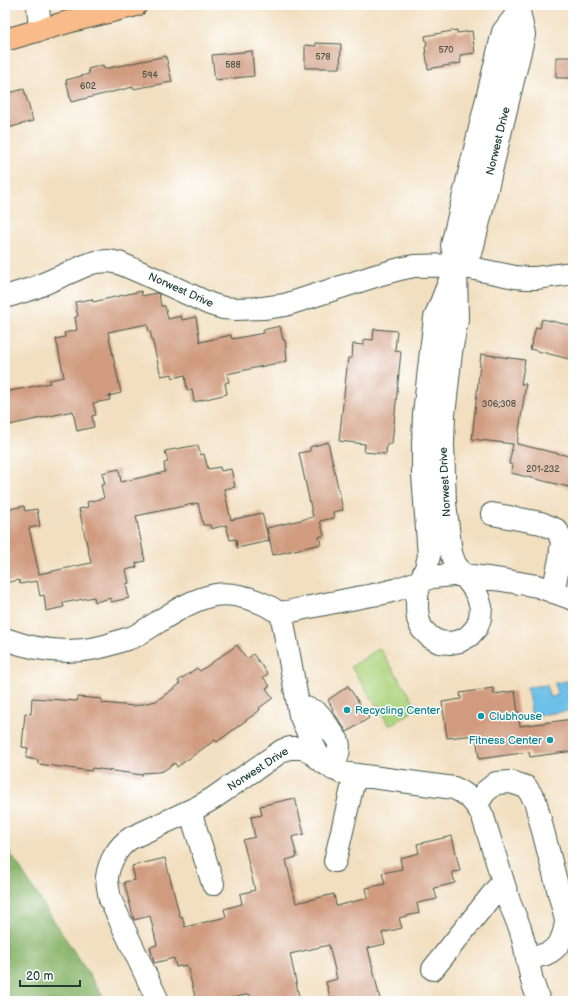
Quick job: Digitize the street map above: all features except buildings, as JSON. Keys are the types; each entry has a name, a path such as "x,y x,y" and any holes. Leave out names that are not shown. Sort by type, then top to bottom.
{"main road":[{"path":"5,40 136,5"}],"street":[{"path":"38,5 40,30"},
{"name":"Norwest Drive","path":"456,265 457,320 451,352 444,415 443,444 445,504 451,553 455,564 478,597 481,608 477,628 470,636 460,641 450,643 439,642 430,637 422,629 418,619 417,608 417,596 420,581 426,568 429,556 422,445 427,383 436,318 456,265 472,250 524,35 519,8"},
{"name":"Norwest Drive","path":"5,297 34,288 89,264 109,261 119,263 147,274 217,306 236,309 263,308 285,305 414,266 456,265 515,277 536,278 573,273"},
{"path":"5,639 31,647 50,650 81,650 97,648 114,644 136,635 172,612 197,600 216,595 225,594 240,596 255,600 281,612 379,594 432,577 443,576 464,575 526,584 537,586 563,596 560,559 562,541 556,530 541,523 492,514"},
{"path":"281,612 299,710 299,726 295,737 283,750"},
{"path":"299,710 316,712 320,715 338,741 339,750 328,766"},
{"name":"Norwest Drive","path":"158,1001 110,899 108,888 108,870 115,855 124,842 212,800 283,750 290,748 302,748 309,751 328,766 342,773 446,786 461,791 477,804 484,817 510,904 520,928 532,981 539,1001"},
{"path":"335,861 355,775"},
{"path":"477,804 485,792 496,783 511,782 526,787 535,800 566,920 565,929 557,947 547,954 527,959"},
{"path":"190,811 213,884"},
{"path":"433,970 503,881"}],"green space":[{"path":"379,648 418,708 390,726 351,667"},
{"path":"5,845 106,1001 5,1001"}],"water":[{"path":"573,680 573,710 532,716 527,687 547,685 549,697 557,696 555,683"}],"place":[{"name":"Recycling Center","path":"347,710"},
{"name":"Clubhouse","path":"481,716"},
{"name":"Fitness Center","path":"550,740"}]}
